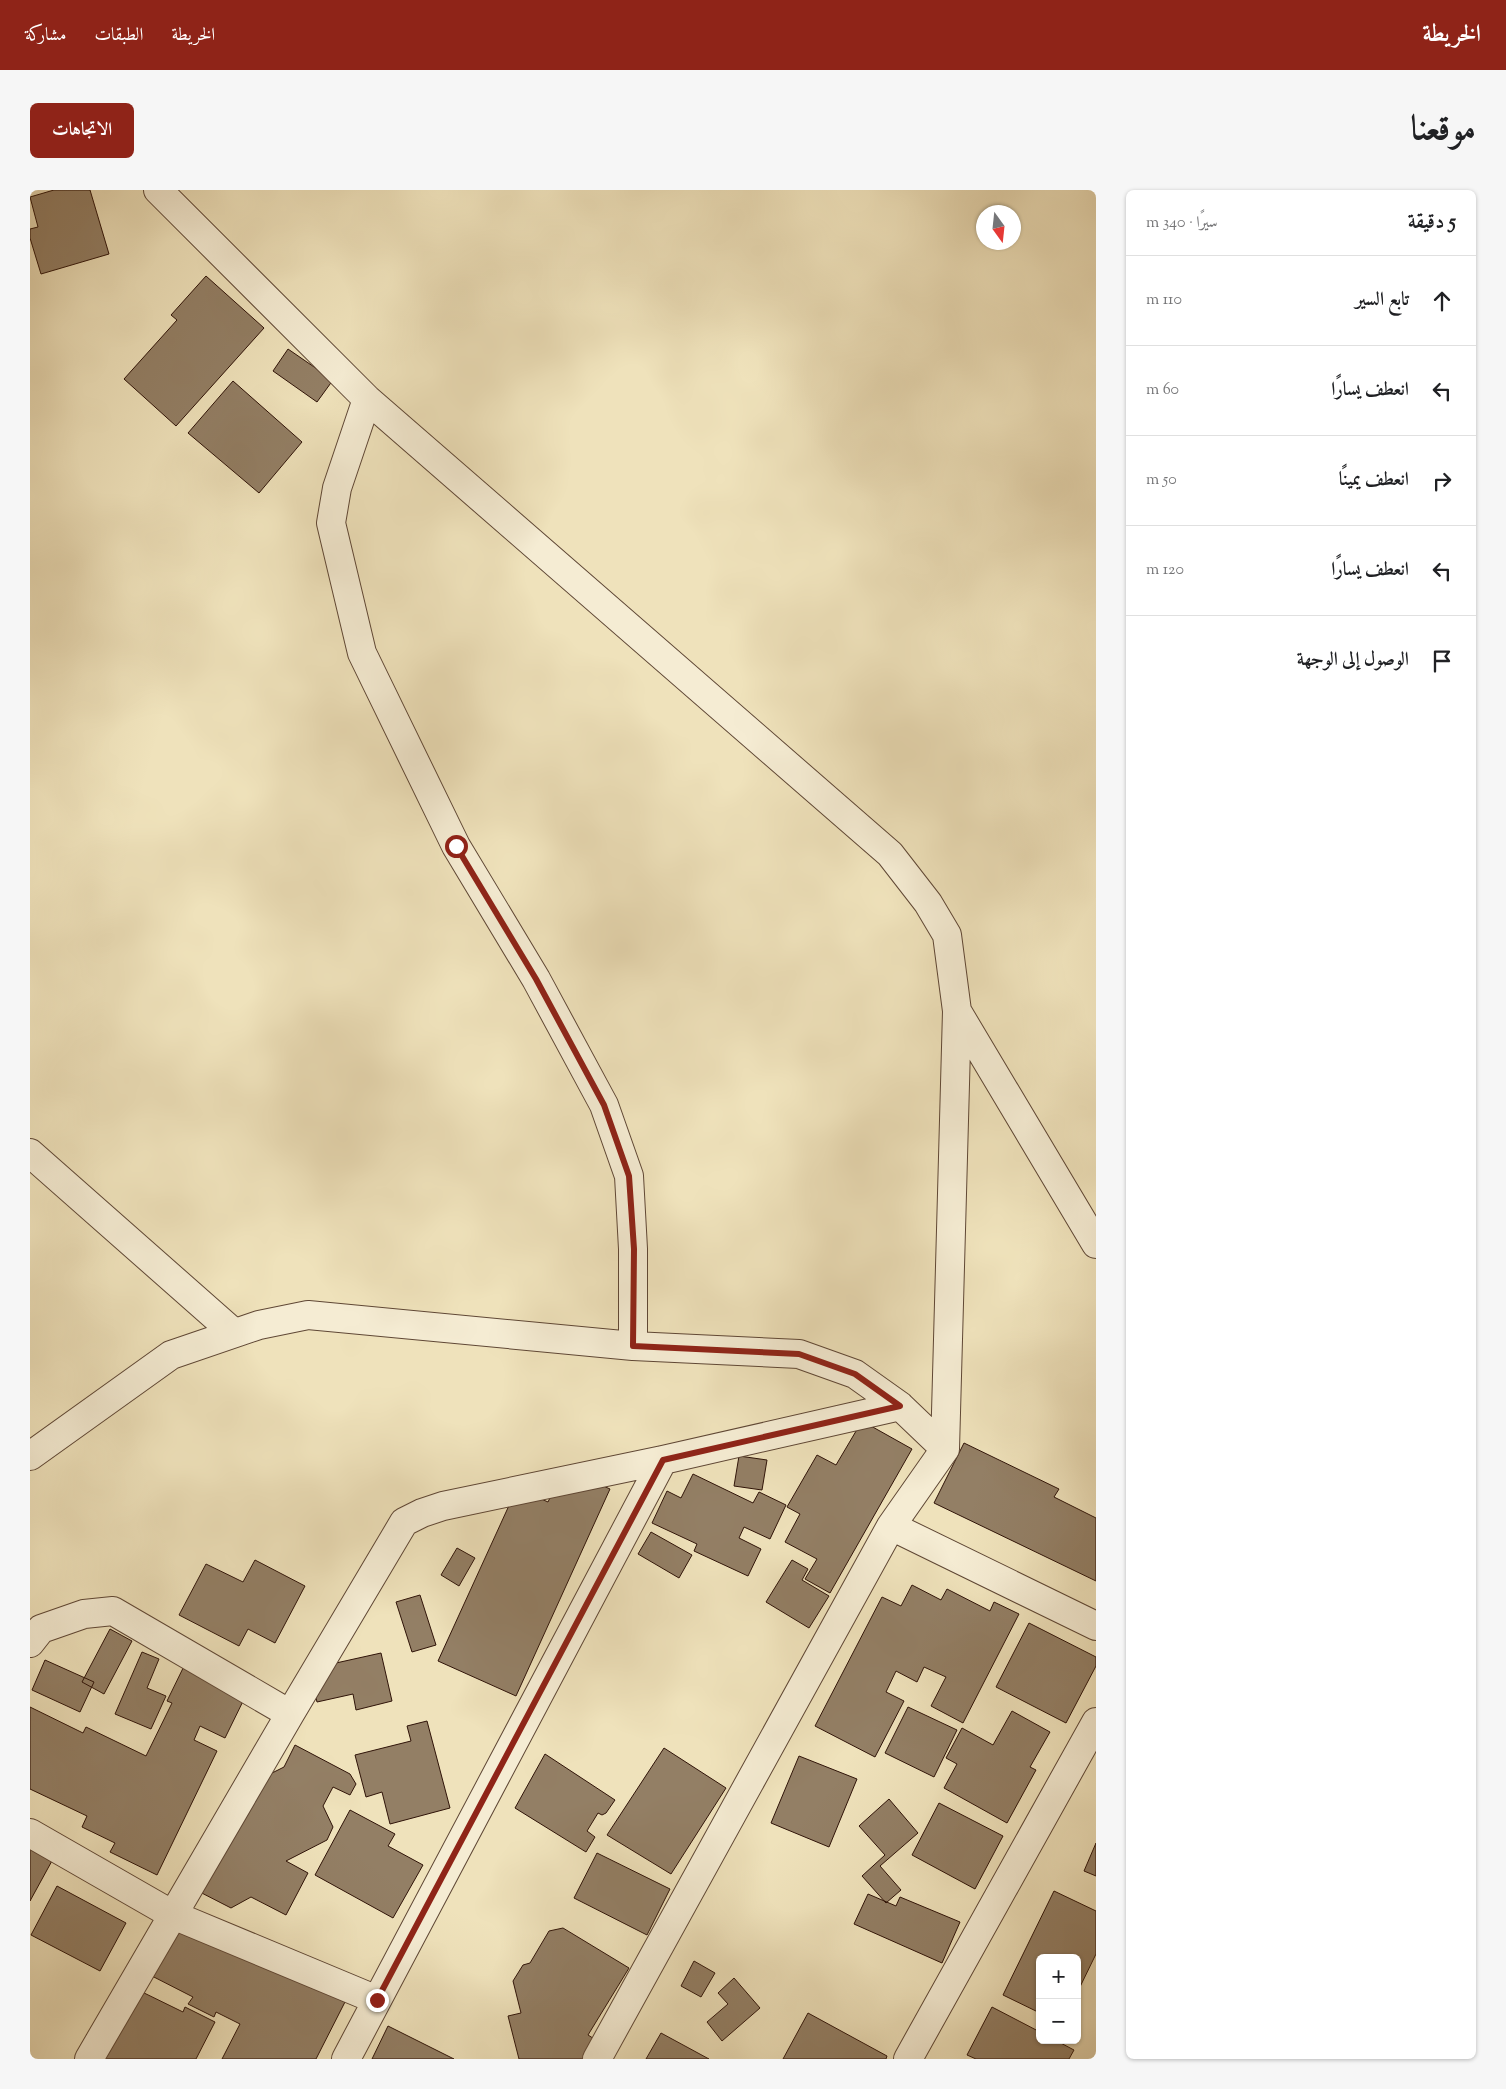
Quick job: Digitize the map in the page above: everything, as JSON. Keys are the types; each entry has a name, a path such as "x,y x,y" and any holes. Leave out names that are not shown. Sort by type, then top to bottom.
{"street":[{"path":"158,190 367,399 890,854 928,903 947,935 957,1011 945,1449 891,1526 597,2059"},
{"path":"367,399 337,488 331,523 362,653 456,846 536,979 604,1105 629,1176 634,1249 633,1346"},
{"path":"957,1011 1096,1244"},
{"path":"30,1153 234,1334"},
{"path":"30,1456 171,1355 259,1325 308,1315 633,1346 799,1354 855,1374 900,1406 945,1449"},
{"path":"89,2059 404,1522 443,1506 663,1460 900,1406"},
{"path":"346,2059 663,1460"},
{"path":"891,1526 1096,1626"},
{"path":"30,1643 41,1629 84,1614 113,1611 290,1714"},
{"path":"908,2059 1096,1722"},
{"path":"30,1833 173,1915 377,2000"}],"building":[{"path":"54,190 90,190 109,254 41,274 30,238 30,229 38,227 30,197"},
{"path":"206,276 264,328 176,426 124,379 177,320 171,315"},
{"path":"288,349 333,380 317,402 273,371"},
{"path":"233,381 302,442 259,493 188,433"},
{"path":"862,1421 912,1449 830,1593 805,1579 817,1559 785,1542 800,1514 787,1507 817,1455 836,1465"},
{"path":"964,1443 1059,1489 1054,1497 1096,1518 1096,1581 934,1503"},
{"path":"739,1456 767,1460 762,1490 734,1486"},
{"path":"564,1468 610,1489 516,1696 438,1661 517,1488 548,1502"},
{"path":"693,1474 753,1503 759,1492 786,1505 770,1539 744,1527 739,1538 761,1549 748,1576 694,1551 697,1544 652,1523 667,1491 681,1498"},
{"path":"651,1532 692,1555 679,1578 638,1554"},
{"path":"457,1548 475,1558 459,1586 441,1575"},
{"path":"255,1560 305,1586 275,1643 248,1629 239,1646 179,1615 206,1564 243,1582"},
{"path":"792,1560 808,1569 802,1580 829,1596 809,1628 766,1602"},
{"path":"912,1585 941,1600 947,1589 990,1611 994,1602 1019,1614 963,1723 931,1706 946,1677 924,1667 917,1682 896,1671 886,1692 904,1701 875,1757 815,1726 882,1597 901,1606"},
{"path":"420,1595 436,1645 412,1652 396,1602"},
{"path":"1029,1623 1096,1657 1096,1666 1066,1723 996,1687"},
{"path":"110,1629 132,1641 104,1694 82,1682"},
{"path":"142,1652 159,1659 147,1688 166,1696 151,1729 115,1714"},
{"path":"381,1653 392,1701 356,1710 353,1694 317,1702 309,1669"},
{"path":"45,1660 94,1682 80,1712 32,1690"},
{"path":"187,1660 249,1689 225,1738 200,1726 194,1740 217,1751 157,1875 110,1852 115,1843 82,1827 87,1816 30,1789 30,1707 83,1733 86,1727 146,1756 172,1703 167,1701"},
{"path":"908,1707 957,1730 934,1777 885,1753"},
{"path":"1012,1711 1050,1732 1030,1767 1036,1770 1007,1823 944,1788 957,1764 946,1758 962,1728 993,1745"},
{"path":"427,1721 450,1808 390,1824 382,1792 366,1797 355,1755 411,1741 407,1726"},
{"path":"295,1745 350,1774 356,1784 350,1795 333,1787 323,1806 333,1827 327,1840 286,1861 308,1873 286,1915 251,1897 231,1908 192,1888 242,1788 284,1767"},
{"path":"664,1748 726,1788 671,1874 607,1835"},
{"path":"545,1754 615,1800 606,1813 602,1815 598,1813 587,1831 595,1837 586,1852 515,1808"},
{"path":"799,1756 857,1779 829,1847 771,1823"},
{"path":"889,1799 918,1833 880,1866 901,1890 886,1903 862,1876 885,1855 859,1826"},
{"path":"939,1803 1003,1836 975,1889 912,1855"},
{"path":"350,1810 395,1834 388,1846 423,1865 393,1918 315,1875"},
{"path":"1096,1843 1096,1876 1084,1871"},
{"path":"30,1847 53,1859 30,1901"},
{"path":"597,1853 670,1889 647,1935 574,1898"},
{"path":"57,1886 126,1923 100,1971 31,1935"},
{"path":"1054,1891 1096,1911 1096,1954 1081,1985 1081,1954 1036,1954 1036,2011 1003,1995"},
{"path":"868,1894 896,1906 900,1897 960,1922 942,1963 854,1924"},
{"path":"177,1918 345,2002 316,2059 222,2059 240,2024 216,2012 214,2017 188,2004 193,1997 148,1974"},
{"path":"563,1928 629,1968 588,2035 596,2040 584,2059 519,2059 508,2016 521,2013 513,1981 523,1965 530,1963 549,1931"},
{"path":"694,1961 715,1973 701,1997 681,1986"},
{"path":"734,1978 760,2008 722,2041 707,2022 728,2004 718,1993"},
{"path":"138,1990 183,2012 185,2007 215,2022 196,2059 102,2059"},
{"path":"992,2007 1036,2030 1036,2044 1063,2044 1074,2050 1069,2059 976,2059 967,2055"},
{"path":"808,2013 887,2056 886,2059 783,2059"},
{"path":"388,2026 454,2059 372,2059"},
{"path":"661,2033 709,2059 646,2059"}],"route":[{"path":"377,2000 663,1460 900,1406 855,1374 799,1354 633,1346 634,1249 629,1176 604,1105 536,979 456,846"}]}
